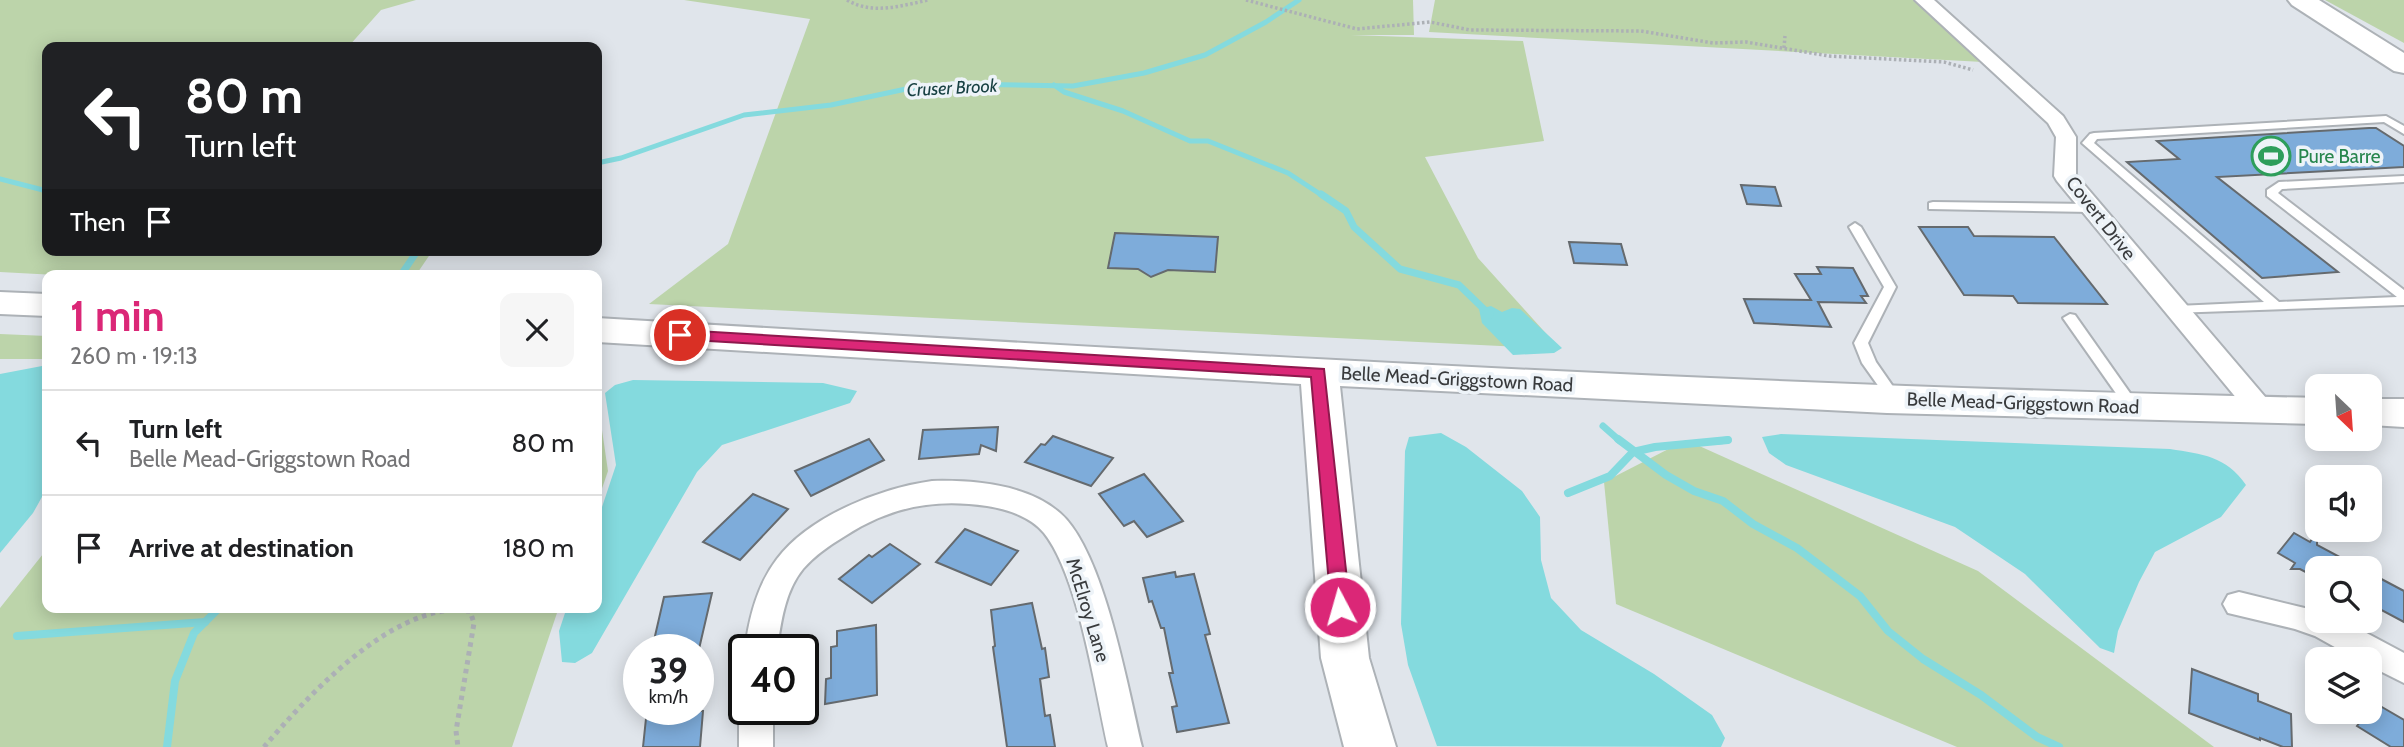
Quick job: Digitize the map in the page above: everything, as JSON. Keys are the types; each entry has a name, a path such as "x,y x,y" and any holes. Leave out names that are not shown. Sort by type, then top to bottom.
{"main road":[{"path":"2301,0 2404,65"},
{"path":"1,305 42,305"},
{"name":"Belle Mead-Griggstown Road","path":"602,330 1319,372 1894,399 2305,411"},
{"path":"1319,372 1345,658 1370,747"},
{"path":"2382,412 2404,413"}],"street":[{"path":"1924,0 2046,111 2066,137"},
{"name":"Covert Drive","path":"2066,137 2065,176 2262,411"},
{"name":"McElroy Lane","path":"764,634 772,596 792,561 821,535 878,503 905,495 934,491 971,492 1006,499 1031,509 1051,522 1067,541 1091,608 1125,747"},
{"path":"2239,604 2298,617 2326,627 2404,669"},
{"path":"756,725 756,747"}],"lane":[{"path":"2088,143 2094,136 2386,119 2404,131"},
{"path":"2066,137 2088,143 2277,307"},
{"path":"2404,179 2279,186 2271,193 2404,296"},
{"path":"1933,206 2091,208"},
{"path":"1855,227 1890,287 1861,343 1868,363 1894,399"},
{"path":"2177,310 2404,301"},
{"path":"2070,318 2132,406"}],"path":[{"path":"847,0 852,4 875,8 928,0"},
{"path":"1246,0 1357,29 1430,22 1470,30 1641,30 1713,43 1746,41 1863,60 1944,62 1979,72"},
{"path":"1784,48 1785,36"},
{"path":"264,747 326,680 400,627 433,613"},
{"path":"458,747 456,731 474,624 471,613"}],"green space":[{"path":"0,0 416,0 381,10 352,42 42,42 42,256 429,256 419,270 42,270 42,274 0,272"},
{"path":"684,0 1413,0 1414,35 1351,35 1523,41 1544,141 1425,157 1478,258 1560,349 649,304 728,244 810,19"},
{"path":"1435,0 1915,0 1983,62 1429,32"},
{"path":"2325,0 2404,0 2404,43"},
{"path":"0,334 42,336 42,359 0,359"},
{"path":"602,430 608,471 602,488"},
{"path":"1686,440 1978,571 2214,747 1957,747 1616,604 1604,482"},
{"path":"42,555 42,613 557,613 512,747 0,747 0,608"}],"water":[{"path":"1491,306 1502,312 1512,308 1520,309 1562,348 1554,353 1513,355 1482,323 1479,309"},
{"path":"42,366 42,497 33,513 0,553 0,374"},
{"path":"633,380 823,383 857,391 850,403 722,445 697,472 592,653 575,663 562,662 559,631 565,613 602,613 602,507 616,465 605,393 615,385"},
{"path":"1441,433 1466,447 1522,491 1540,517 1541,560 1551,598 1581,630 1654,674 1712,715 1725,738 1721,747 1437,746 1408,665 1401,624 1405,451 1409,437"},
{"path":"1781,434 2170,449 2203,455 2222,462 2246,485 2221,517 2155,552 2118,631 2114,653 2100,648 2025,574 1955,527 1786,465 1769,453 1762,437"}],"building":[{"path":"2376,128 2404,146 2404,167 2217,177 2338,272 2262,278 2127,162 2179,159 2157,141"},
{"path":"1741,185 1775,187 1781,206 1747,204"},
{"path":"1919,227 1968,227 1974,236 2054,237 2107,304 2018,303 2013,296 1964,295"},
{"path":"1115,233 1218,237 1215,272 1168,270 1151,277 1138,269 1108,268"},
{"path":"1569,242 1621,244 1627,265 1574,263"},
{"path":"1817,267 1853,268 1868,296 1861,296 1866,303 1818,302 1831,327 1754,323 1744,299 1811,300 1795,274 1821,274"},
{"path":"998,427 996,451 981,445 979,454 919,459 923,430"},
{"path":"1053,436 1113,458 1091,486 1025,462 1041,444 1045,445"},
{"path":"869,439 884,460 811,496 795,471"},
{"path":"1144,474 1183,521 1147,537 1134,521 1124,526 1099,494"},
{"path":"753,494 788,509 740,560 703,542"},
{"path":"965,529 1018,551 991,585 936,562"},
{"path":"2294,533 2305,539 2305,542 2317,542 2317,545 2338,556 2305,556 2305,572 2291,569 2295,563 2278,553"},
{"path":"890,544 920,564 872,603 839,579 869,555 872,557"},
{"path":"1175,572 1176,577 1194,574 1210,634 1205,635 1229,723 1177,732 1172,707 1177,706 1169,673 1173,673 1164,628 1161,628 1152,601 1149,602 1143,578"},
{"path":"2382,579 2404,591 2404,622 2382,610"},
{"path":"712,593 702,634 655,634 664,597"},
{"path":"1032,603 1042,649 1045,648 1049,677 1040,679 1045,716 1050,715 1055,747 1007,747 993,647 991,610"},
{"path":"876,625 877,695 825,704 826,679 831,678 831,647 837,646 837,631"},
{"path":"2192,669 2258,694 2258,701 2291,714 2292,747 2260,740 2189,713"},
{"path":"2382,707 2404,720 2404,747 2391,747 2357,726 2382,724"},
{"path":"645,725 702,725 700,747 643,747"}],"waterway":[{"name":"Cruser Brook","path":"1055,86 1073,86 1144,73 1205,55 1266,22 1299,0"},
{"name":"Cruser Brook","path":"602,162 621,158 744,115 831,105 906,89 955,84 1055,86"},
{"path":"1055,86 1064,92 1123,111 1190,141 1208,141 1288,173 1323,196"},
{"path":"0,179 42,190"},
{"path":"1321,194 1346,211 1354,227 1400,269 1459,285 1490,315"},
{"path":"404,270 414,256"},
{"path":"1603,426 1620,441"},
{"path":"1618,439 1635,452"},
{"path":"1635,452 1728,440 1719,441"},
{"path":"1568,493 1610,476 1635,452"},
{"path":"1635,452 1666,475 1694,491 1723,501 1753,524 1797,548 1860,596 1888,631 1923,659 1981,695 2037,737 2059,747"},
{"path":"205,622 214,613"},
{"path":"17,636 205,622"},
{"path":"167,747 175,681 194,633 205,622"}],"place":[{"name":"Pure Barre","path":"2271,156"}],"route":[{"path":"680,335 1319,372 1340,607"}]}
